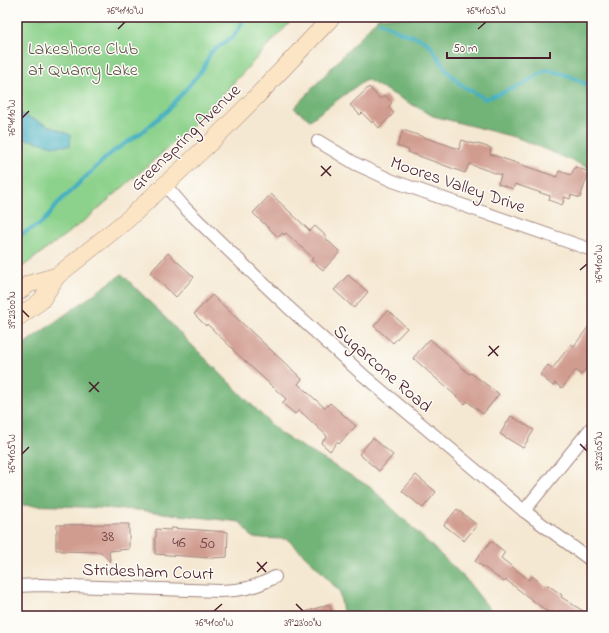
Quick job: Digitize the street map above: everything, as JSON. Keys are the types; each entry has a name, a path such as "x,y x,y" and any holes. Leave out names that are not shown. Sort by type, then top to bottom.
{"main road":[{"name":"Greenspring Avenue","path":"17,318 41,301 57,276 128,219 165,185 255,98 332,17"},
{"name":"Greenspring Avenue","path":"17,293 29,284 57,276"}],"street":[{"name":"Moores Valley Drive","path":"318,141 356,164 392,181 592,250"},
{"name":"Sugarcone Road","path":"165,185 184,207 288,307 363,375 524,510 592,561"},
{"path":"524,510 592,427"},
{"name":"Stridesham Court","path":"17,586 40,585 220,591 240,590 258,586 276,577"}],"green space":[{"name":"Lakeshore Club at Quarry Lake","path":"17,17 295,17 194,125 89,217 17,271"},
{"path":"379,17 592,17 592,169 518,138 433,116 366,79 310,120 294,108"},
{"path":"122,274 281,434 370,487 465,578 495,616 344,616 339,591 317,567 287,539 253,538 240,522 138,510 17,505 17,349"}],"water":[{"path":"17,109 21,114 71,135 70,146 53,146 17,137"}],"building":[{"path":"369,87 380,99 385,95 392,103 388,107 394,113 379,128 373,121 372,123 362,113 360,115 350,105"},
{"path":"403,130 459,149 462,140 475,143 491,148 490,154 557,177 559,171 571,175 575,167 589,172 580,198 571,195 570,199 565,197 562,205 549,200 550,196 515,184 513,189 498,184 501,175 469,164 465,173 408,152 409,150 397,146"},
{"path":"271,194 310,231 315,226 340,252 323,270 311,260 313,258 286,233 284,235 283,233 278,237 253,213"},
{"path":"168,253 194,277 176,297 150,273"},
{"path":"348,275 368,292 354,308 334,290"},
{"path":"212,295 302,379 298,384 325,408 330,403 356,426 339,444 337,442 330,451 321,443 327,436 299,410 295,414 282,403 286,399 207,324 206,326 194,314"},
{"path":"388,310 407,328 393,343 374,326"},
{"path":"592,322 592,361 581,375 576,370 562,388 555,383 553,386 540,375 548,365 552,369 571,344 574,346"},
{"path":"430,339 469,374 471,373 499,394 483,414 467,401 465,404 413,358"},
{"path":"511,416 534,430 523,448 500,434"},
{"path":"373,438 393,455 379,471 359,454"},
{"path":"416,475 436,492 423,508 402,491"},
{"path":"457,509 477,525 464,541 444,525"},
{"path":"129,524 129,549 109,551 110,562 101,552 56,550 57,525"},
{"path":"171,528 228,532 227,557 211,558 155,554 156,529 171,530"},
{"path":"491,541 505,552 501,558 529,580 532,576 546,587 548,585 562,595 561,597 591,616 553,616 506,580 504,582 475,561"},
{"path":"329,604 333,616 299,616 299,614"}],"waterway":[{"path":"17,237 43,222 57,204 111,153 141,133 168,110 203,69 211,52 233,37 240,27 244,17"},
{"path":"380,22 403,33 421,39 430,45 447,71 460,84 485,99 522,85 546,70 570,76 592,88"}]}
